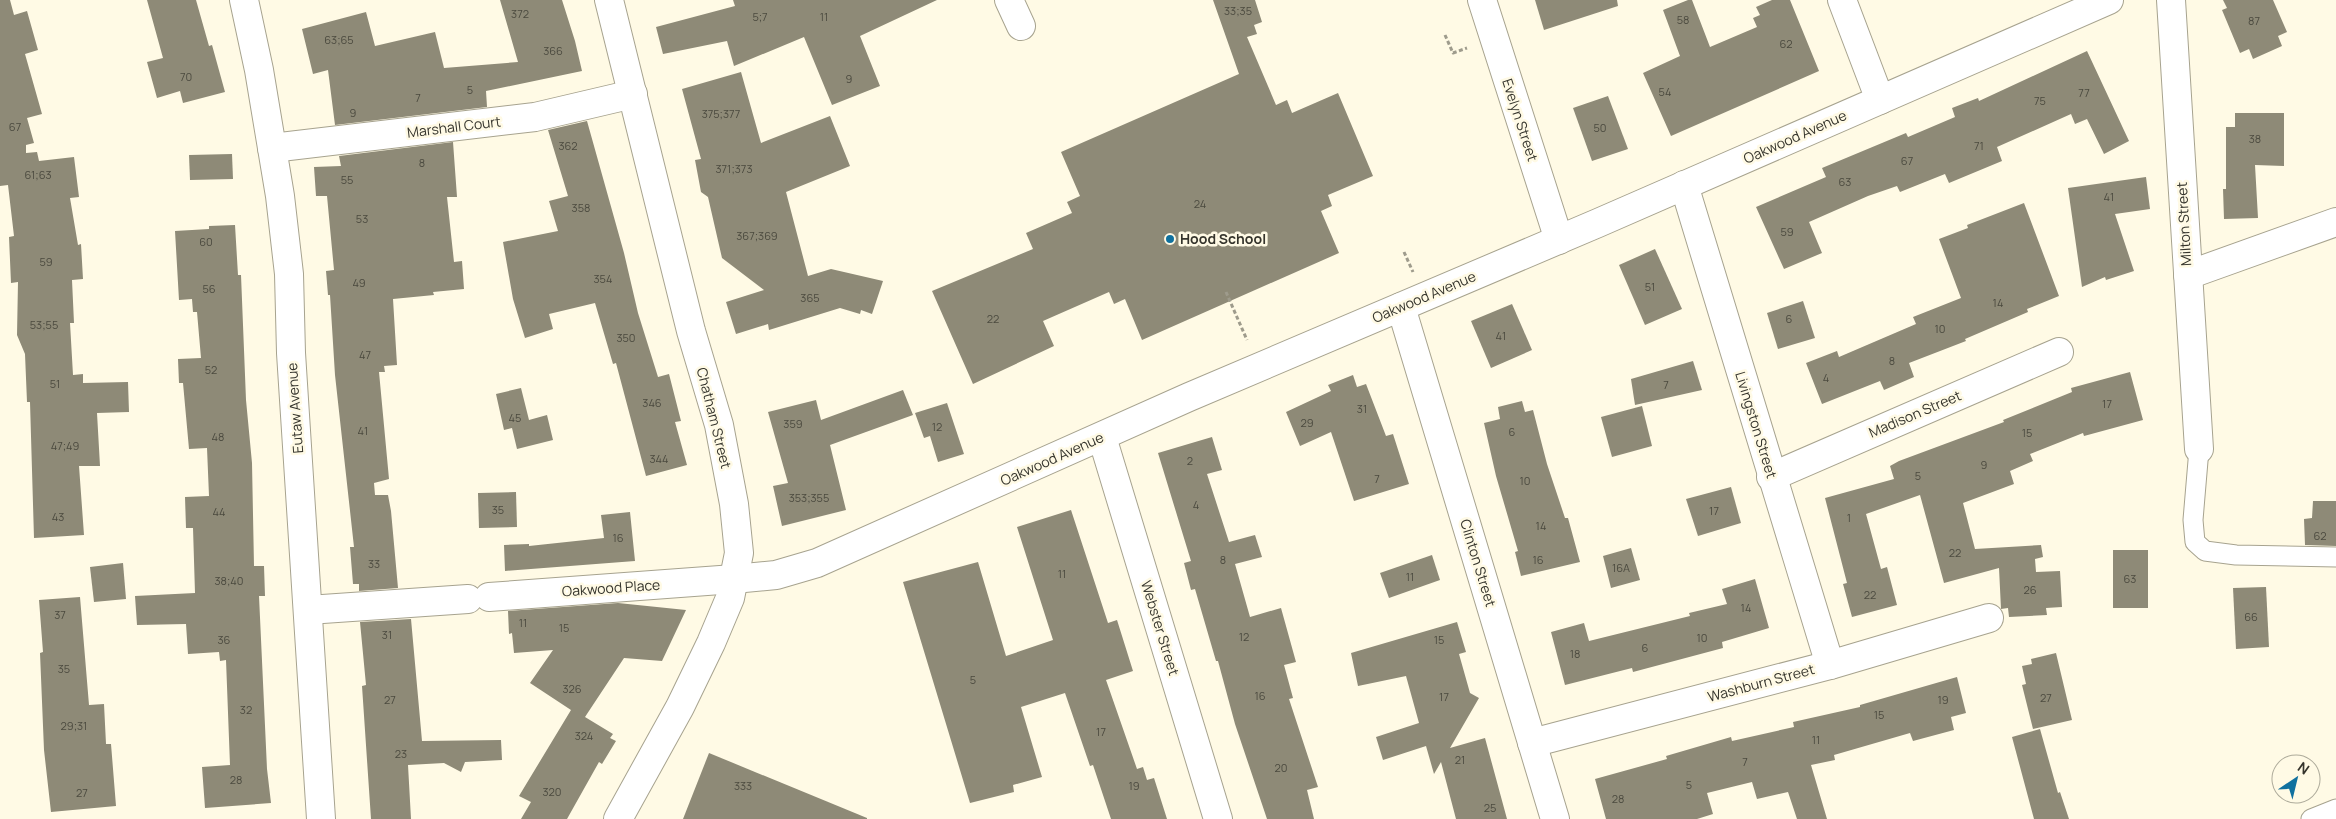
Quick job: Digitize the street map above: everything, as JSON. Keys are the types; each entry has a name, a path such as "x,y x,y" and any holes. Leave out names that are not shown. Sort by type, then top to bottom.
{"street":[{"name":"Eutaw Avenue","path":"244,0 272,148 289,274 291,353 321,819"},
{"path":"1009,0 1021,26"},
{"name":"Evelyn Street","path":"1482,0 1559,240"},
{"path":"1842,0 1880,100"},
{"name":"Oakwood Avenue","path":"734,579 776,575 817,563 1189,397 1559,240 2110,0"},
{"name":"Milton Street","path":"2171,0 2199,449"},
{"name":"Chatham Street","path":"611,1 691,331 719,425 734,504 740,553 730,598 680,707 618,819"},
{"name":"Marshall Court","path":"272,148 535,117 633,94"},
{"name":"Livingston Street","path":"1684,186 1771,477 1830,665"},
{"path":"2188,275 2336,222"},
{"name":"Clinton Street","path":"1401,307 1555,819"},
{"name":"Madison Street","path":"1771,477 2059,352"},
{"name":"Webster Street","path":"1102,437 1218,819"},
{"name":"Oakwood Place","path":"308,610 734,579"},
{"name":"Washburn Street","path":"1532,743 1830,665 1990,618"}],"lane":[{"path":"2199,449 2193,520 2195,542 2205,551 2236,555 2336,557"},
{"path":"2311,819 2336,809"}],"path":[{"path":"1445,35 1453,53"}],"building":[{"path":"0,0 10,0 14,15 27,11 38,50 25,54 42,114 27,118 34,143 26,145 26,153 37,152 39,161 74,157 79,197 70,198 78,245 81,244 83,279 72,280 74,323 70,323 73,375 83,374 83,383 128,382 129,412 97,413 100,466 79,466 84,535 34,538 30,402 27,402 25,354 17,335 18,282 11,283 9,237 14,236 8,185 0,186"},
{"path":"147,0 196,0 209,46 212,45 225,92 183,103 180,91 157,98 147,62 163,58"},
{"path":"500,0 562,0 582,71 486,91 487,107 335,125 328,70 313,74 302,29 366,12 375,46 435,32 444,68 518,62"},
{"path":"733,0 937,0 860,36 880,86 832,105 804,37 734,66 727,41 663,54 656,27 735,6"},
{"path":"1213,0 1255,0 1262,22 1254,25 1257,34 1247,37 1276,105 1287,100 1292,113 1338,93 1373,176 1328,195 1332,206 1321,211 1339,253 1142,340 1125,299 1114,304 1109,292 1043,321 1054,346 973,384 932,291 1033,249 1026,233 1072,213 1067,202 1080,196 1061,152 1239,74"},
{"path":"1535,0 1617,0 1618,6 1544,30"},
{"path":"1692,0 1710,47 1757,27 1753,18 1760,15 1756,7 1772,0 1790,0 1819,71 1671,136 1643,73 1680,56 1663,10"},
{"path":"2223,0 2273,0 2287,32 2278,36 2282,46 2253,59 2249,49 2240,53 2222,10 2227,8"},
{"path":"2087,51 2129,141 2104,154 2087,119 2075,124 2071,114 1997,147 2002,161 1949,183 1945,174 1900,192 1897,186 1868,196 1809,222 1822,253 1784,269 1756,207 1826,177 1822,168 1906,133 1908,137 1955,117 1952,108 1978,98 1979,101"},
{"path":"741,72 761,143 830,116 850,166 786,192 808,276 831,269 883,281 872,314 861,310 860,314 840,308 769,330 768,324 736,334 726,302 764,290 722,258 708,197 701,192 695,160 701,159 682,89"},
{"path":"1608,96 1628,149 1592,161 1573,108"},
{"path":"2235,113 2284,113 2284,166 2255,165 2258,218 2224,219 2223,189 2226,189 2226,127 2235,127"},
{"path":"587,121 624,253 638,313 658,377 669,374 681,421 675,422 687,465 646,476 616,363 613,364 595,303 549,314 553,329 525,338 513,299 503,242 558,231 549,201 568,196 548,130"},
{"path":"453,142 457,197 447,197 454,262 462,261 464,289 433,292 434,295 393,299 397,365 384,366 385,372 379,372 389,479 374,483 375,495 388,495 398,588 359,591 359,584 353,584 350,547 354,547 335,375 330,295 328,295 326,271 334,270 327,196 316,196 314,167 341,166 339,156"},
{"path":"232,154 233,179 190,180 189,155"},
{"path":"2146,177 2150,209 2115,214 2134,271 2106,280 2105,277 2082,287 2068,188"},
{"path":"2024,203 2059,296 2027,309 2028,312 1965,339 1966,341 1909,363 1914,377 1884,390 1880,381 1822,404 1806,363 1837,351 1839,357 1916,324 1913,317 1961,298 1939,239 1968,228 1967,225"},
{"path":"235,225 238,275 241,275 246,400 252,463 254,566 264,566 265,596 259,596 267,769 271,803 205,808 202,767 230,765 226,660 220,661 219,652 188,654 186,624 137,625 135,596 195,593 193,528 186,528 185,497 209,496 207,448 189,449 183,383 179,383 178,359 201,358 197,312 193,312 192,299 179,300 175,231 209,229 209,226"},
{"path":"1655,249 1682,309 1645,325 1619,265"},
{"path":"1803,301 1815,338 1778,349 1767,313"},
{"path":"1512,304 1532,350 1491,368 1471,321"},
{"path":"1693,361 1702,390 1635,405 1631,379"},
{"path":"2130,372 2143,420 2084,436 2083,433 2030,454 2033,461 2010,471 2014,484 1963,503 1975,549 2041,545 2043,557 2035,559 2036,572 2060,571 2062,607 2046,608 2047,615 2009,617 2008,608 2001,609 1999,568 1944,583 1920,495 1866,514 1881,569 1887,567 1897,605 1852,617 1843,584 1847,583 1825,498 1894,479 1890,466 1899,461 2004,422 2003,420 2072,392 2071,388"},
{"path":"1353,375 1357,387 1366,384 1386,436 1393,434 1409,484 1354,501 1331,432 1300,446 1286,412 1331,391 1328,385"},
{"path":"521,388 529,420 547,415 553,440 517,449 512,428 504,430 496,394"},
{"path":"903,390 913,415 830,445 846,510 782,526 773,486 788,483 768,412 816,400 821,420"},
{"path":"1522,401 1525,412 1533,410 1547,464 1565,518 1568,518 1580,562 1521,576 1515,552 1518,551 1496,476 1484,423 1500,419 1498,407"},
{"path":"947,403 964,454 938,462 930,436 924,438 915,413"},
{"path":"1642,406 1652,446 1612,457 1601,417"},
{"path":"1212,437 1222,470 1207,474 1229,542 1255,535 1262,557 1235,564 1250,617 1281,608 1296,662 1284,665 1293,698 1289,699 1318,787 1307,790 1314,819 1267,819 1235,724 1218,661 1216,661 1195,589 1191,590 1184,563 1191,561 1158,453"},
{"path":"1731,487 1741,523 1698,536 1686,499"},
{"path":"516,492 517,527 479,528 478,493"},
{"path":"2313,501 2336,501 2336,546 2305,545 2304,519 2312,518"},
{"path":"1071,510 1108,623 1117,620 1133,671 1106,680 1137,769 1143,767 1147,780 1154,778 1167,819 1111,819 1093,765 1090,766 1065,693 1021,707 1042,777 1013,785 1014,792 970,803 903,582 978,562 1006,656 1053,640 1017,527"},
{"path":"630,512 635,561 505,571 504,545 529,544 529,546 604,538 601,515"},
{"path":"1631,548 1640,580 1611,588 1603,556"},
{"path":"2113,550 2148,550 2148,608 2113,608"},
{"path":"1432,555 1440,580 1389,598 1380,573"},
{"path":"123,563 126,599 94,602 90,567"},
{"path":"1755,579 1769,628 1722,642 1723,648 1633,672 1632,668 1565,685 1551,632 1584,623 1589,641 1690,616 1689,613 1727,604 1722,589"},
{"path":"2266,587 2269,647 2236,649 2233,588"},
{"path":"80,597 89,705 104,704 106,744 111,744 116,806 51,812 44,750 40,653 43,652 39,600"},
{"path":"618,603 686,610 662,661 624,658 585,717 613,734 610,738 616,741 602,764 599,762 567,819 521,819 531,802 519,796 571,710 530,683 553,650 514,653 512,633 509,634 508,611"},
{"path":"411,619 422,741 501,740 502,760 465,762 461,772 444,763 408,765 411,819 371,819 362,686 366,685 360,622"},
{"path":"1457,622 1466,652 1459,654 1470,693 1479,698 1450,748 1485,738 1507,819 1456,819 1441,762 1434,774 1426,746 1383,760 1376,737 1419,723 1406,676 1358,686 1351,653"},
{"path":"2056,653 2072,720 2033,729 2022,685 2026,684 2022,666 2032,664 2031,659"},
{"path":"1957,677 1966,713 1951,717 1954,730 1913,741 1910,733 1834,755 1835,760 1811,765 1827,819 1797,819 1788,792 1757,799 1752,782 1707,793 1713,814 1697,819 1606,819 1595,779 1667,759 1666,756 1731,737 1732,741 1794,727 1793,722 1860,707 1860,705"},
{"path":"2040,729 2058,793 2060,792 2069,819 2034,819 2012,737"},
{"path":"709,753 867,818 867,819 683,819"}],"place":[{"name":"Hood School","path":"1170,239"}]}
